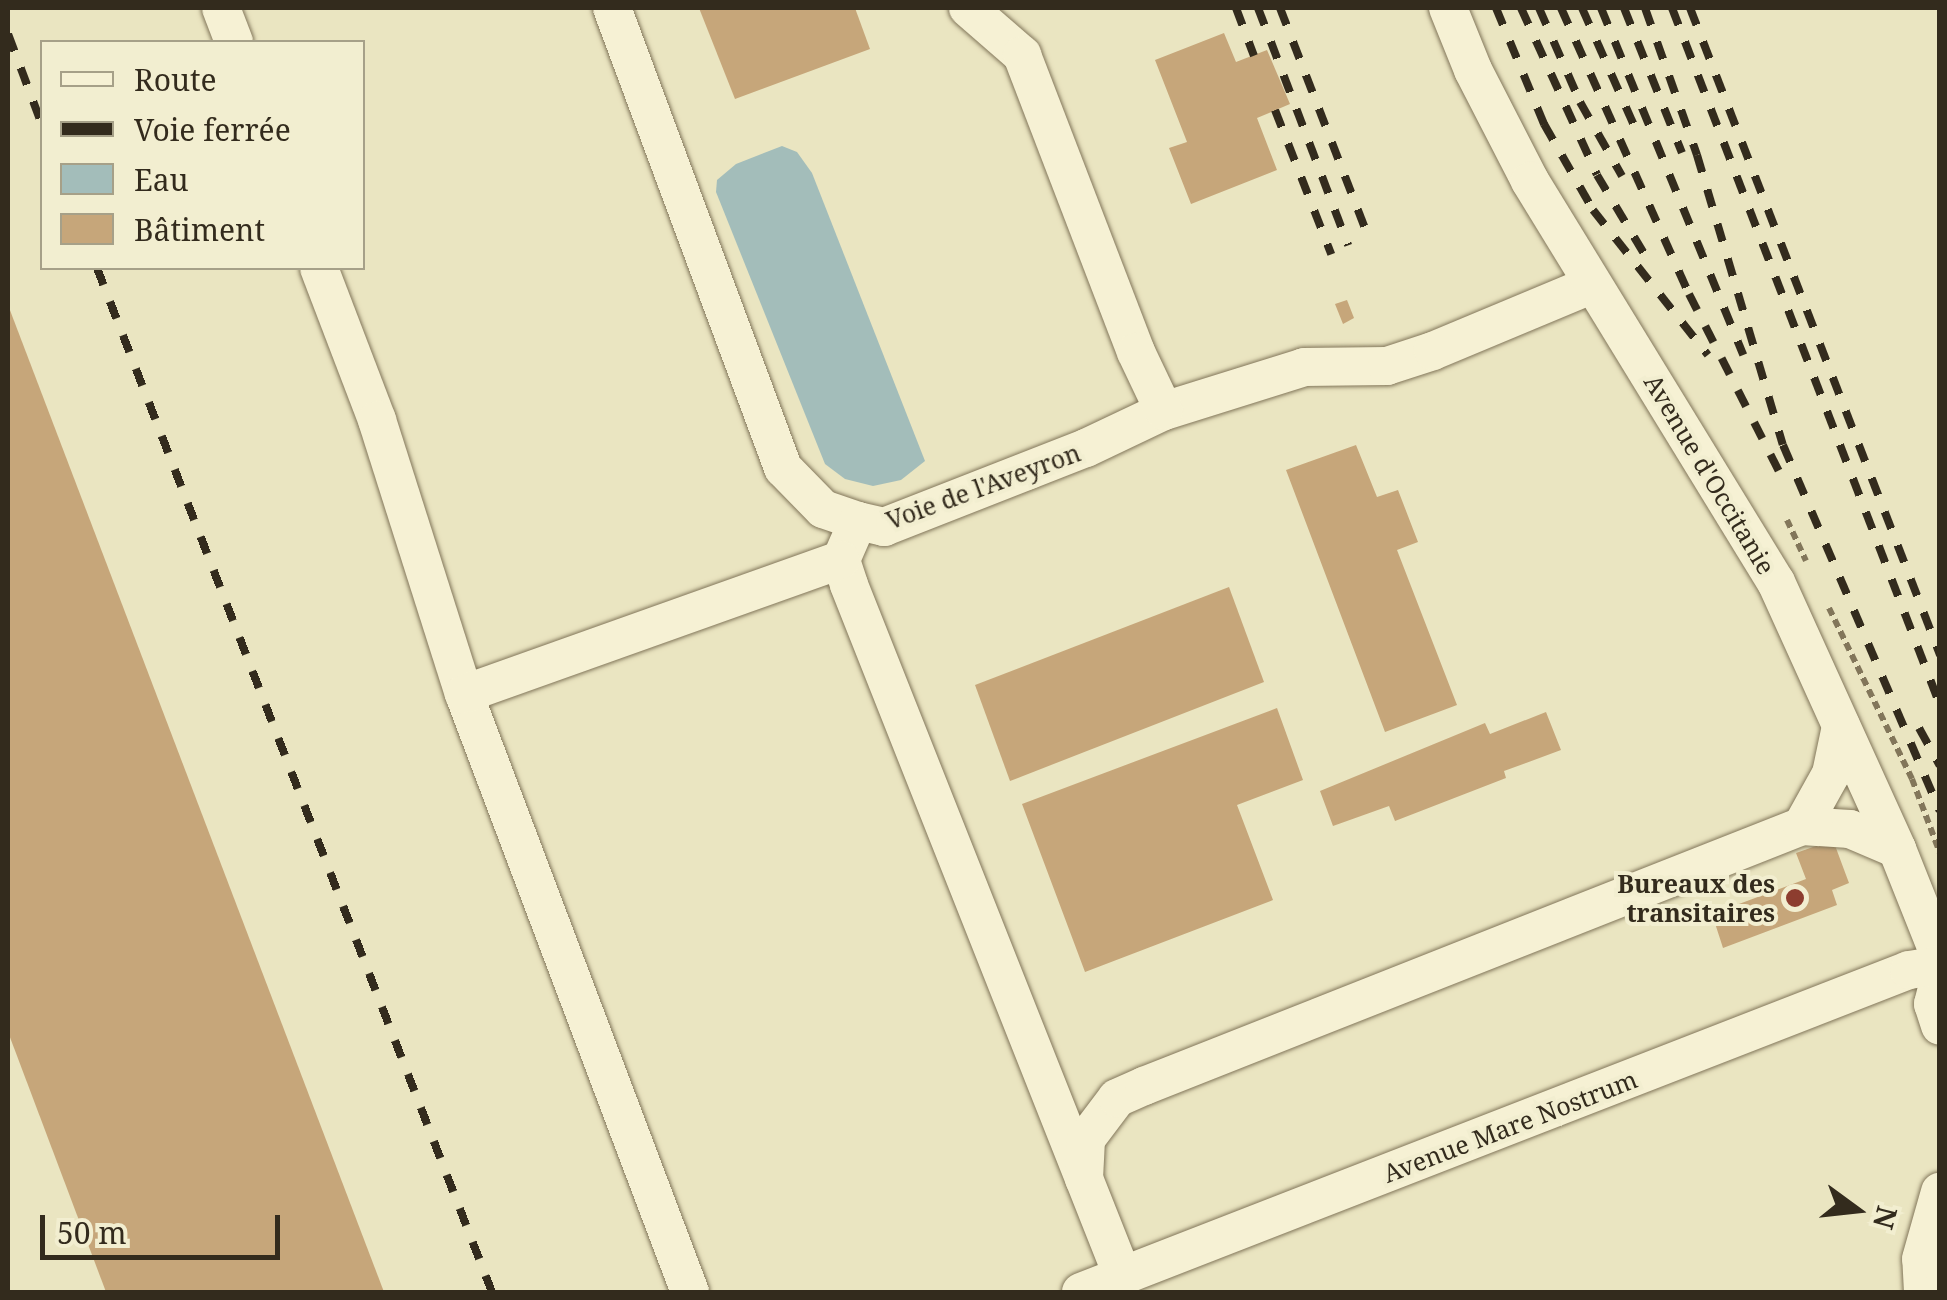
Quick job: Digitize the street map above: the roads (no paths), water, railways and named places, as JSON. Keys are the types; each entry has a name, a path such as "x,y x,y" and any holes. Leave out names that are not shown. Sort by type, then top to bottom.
{"street":[{"path":"221,8 233,40"},
{"path":"612,8 783,468 822,509 858,521"},
{"path":"968,8 1022,55 1136,352 1164,411"},
{"name":"Avenue d'Occitanie","path":"1448,8 1498,118 1591,285 1688,432 1776,582 1897,849 1940,957"},
{"path":"320,270 376,420 464,694 690,1292"},
{"name":"Voie de l'Aveyron","path":"841,560 858,521 884,527 1086,448 1164,411 1304,366 1387,366 1591,285"},
{"path":"464,694 841,560 1122,1277"},
{"path":"1802,826 1831,774 1841,726"},
{"path":"1084,1179 1086,1139 1117,1098 1802,826 1850,829 1897,849"},
{"name":"Avenue Mare Nostrum","path":"1082,1292 1909,970 1940,965"},
{"path":"1940,976 1933,1004 1940,1026"},
{"path":"1926,1292 1921,1259 1940,1192"},
{"path":"1926,1292 1940,1276"}],"water":[{"path":"782,146 797,152 812,173 925,461 901,480 873,486 845,479 825,464 716,192 717,180 736,164"}],"railway":[{"path":"1236,8 1254,56"},
{"path":"1258,8 1348,245"},
{"path":"1280,8 1368,236"},
{"path":"1496,8 1544,124 1593,210 1708,355"},
{"path":"1521,8 1597,175 1646,257"},
{"path":"1539,8 1580,102 1622,176"},
{"path":"1561,8 1689,294 1780,473"},
{"path":"1582,8 1637,132"},
{"path":"1601,8 1743,355"},
{"path":"1624,8 1682,153"},
{"path":"1645,8 1697,155 1783,445 1940,811"},
{"path":"1672,8 1940,705"},
{"path":"1690,8 1940,655"},
{"path":"8,34 40,120"},
{"path":"1275,110 1331,254"},
{"path":"98,270 492,1292"},
{"path":"1919,728 1940,766"}],"place":[{"name":"Bureaux des transitaires","path":"1795,898"}]}
